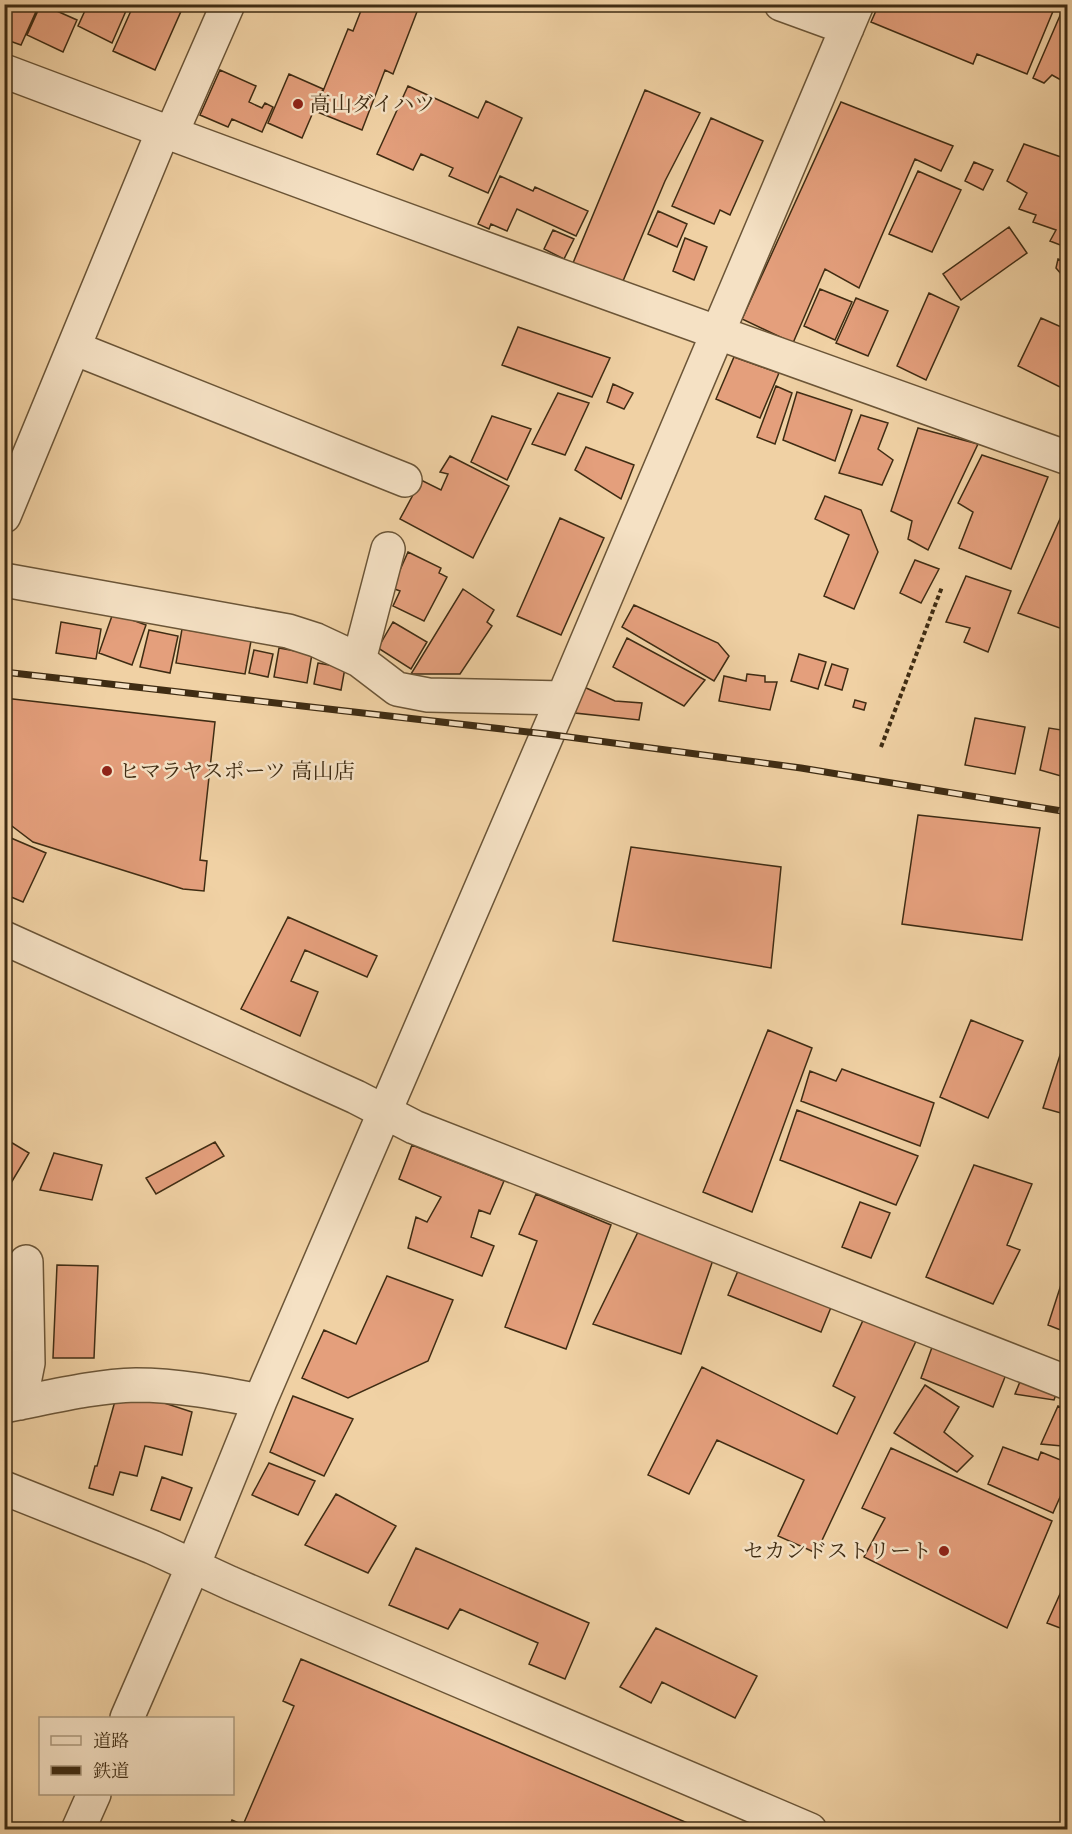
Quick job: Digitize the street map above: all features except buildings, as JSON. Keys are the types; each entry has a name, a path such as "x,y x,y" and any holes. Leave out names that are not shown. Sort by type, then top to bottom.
{"street":[{"path":"4,516 19,445 74,348 167,132 228,4"},
{"path":"128,1717 193,1566 260,1401 563,698 852,16 781,4"},
{"path":"4,71 717,333 1065,450"},
{"path":"74,348 405,480"},
{"path":"359,660 388,549"},
{"path":"4,580 288,631 316,640 359,660 397,689 428,695 563,698"},
{"path":"4,938 356,1097 414,1127 1068,1383"},
{"path":"12,1404 28,1363 26,1262"},
{"path":"12,1404 89,1390 135,1385 208,1391 260,1401"},
{"path":"4,1488 152,1546 193,1566 810,1830"},
{"path":"78,1830 94,1795"}],"path":[{"path":"881,747 942,587"}],"railway":[{"path":"4,672 546,734 801,768 1068,812"}],"place":[{"name":"高山ダイハツ","path":"298,104"},
{"name":"ヒマラヤスポーツ 高山店","path":"107,771"},
{"name":"セカンドストリート","path":"944,1551"}]}
